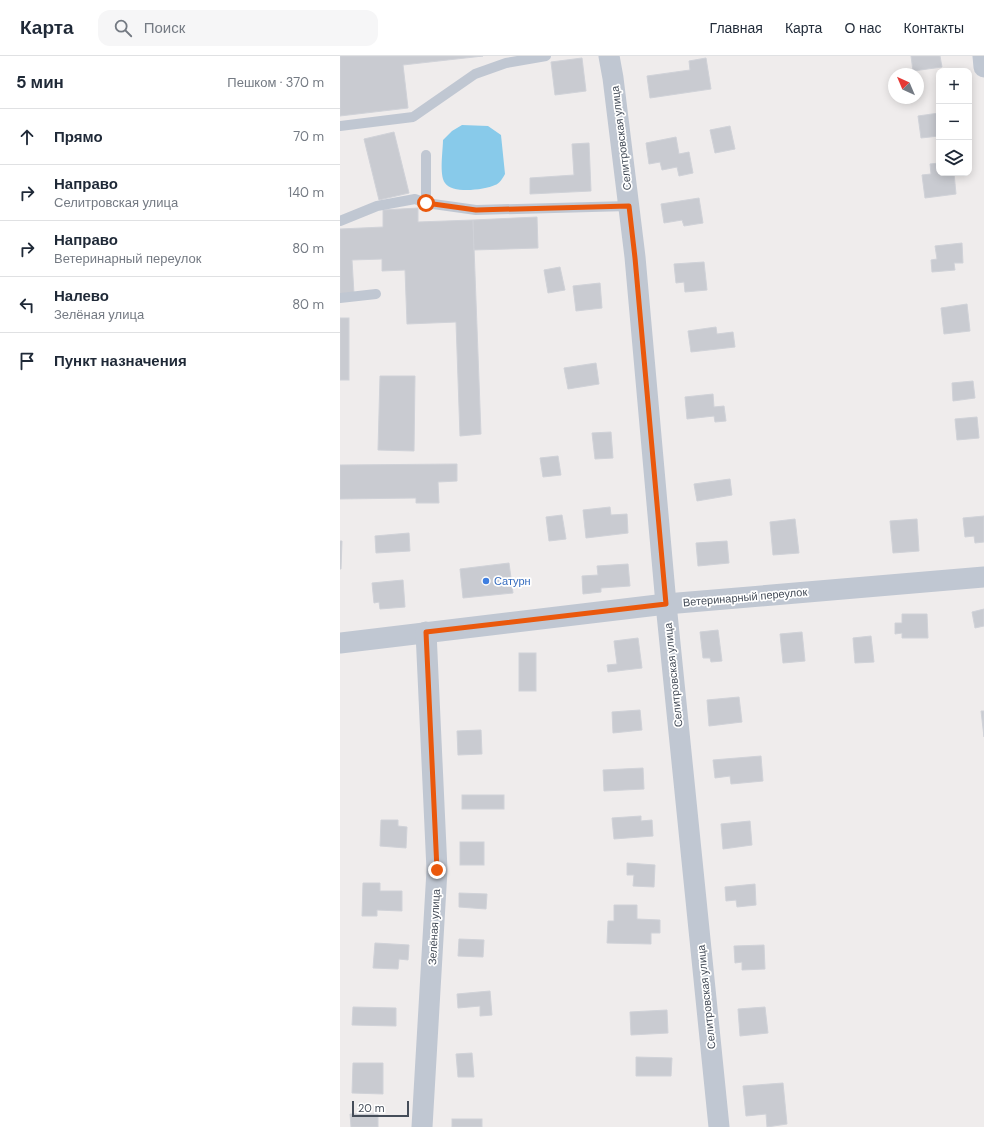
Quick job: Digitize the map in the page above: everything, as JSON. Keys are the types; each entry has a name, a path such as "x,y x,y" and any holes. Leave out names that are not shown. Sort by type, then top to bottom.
{"street":[{"name":"Селитровская улица","path":"609,56 614,85 635,258 666,604 719,1127"},
{"path":"983,56 984,67"},
{"name":"Ветеринарный переулок","path":"340,643 666,604 984,577"},
{"name":"Зелёная улица","path":"422,1127 437,870 426,632"}],"lane":[{"path":"340,126 413,117 475,74 506,63 546,56"},
{"path":"426,155 426,203"},
{"path":"340,221 377,206 415,199 426,203 476,210 629,206"},
{"path":"340,298 376,294"}],"water":[{"path":"462,125 488,126 501,135 505,174 501,181 490,187 468,190 454,189 445,183 442,174 443,140 452,131"}],"building":[{"path":"340,56 483,56 403,65 408,108 340,116"},
{"path":"911,56 940,56 942,67 924,69 924,68 913,68"},
{"path":"582,58 586,91 555,95 551,62"},
{"path":"706,58 711,89 650,98 647,76 690,70 689,61"},
{"path":"936,113 936,136 921,138 918,116"},
{"path":"730,126 735,149 715,153 710,130"},
{"path":"394,132 409,193 379,200 364,139"},
{"path":"676,137 679,154 689,152 693,173 679,176 677,167 662,170 660,162 649,164 646,143"},
{"path":"589,143 591,191 530,194 530,178 574,175 572,144"},
{"path":"936,163 936,176 954,176 956,194 925,198 922,175 931,174 930,164"},
{"path":"699,198 703,223 684,226 682,220 664,223 661,204"},
{"path":"418,208 418,222 473,220 481,434 460,436 456,322 407,324 405,270 382,271 382,259 352,260 354,294 340,294 340,229 383,227 383,210"},
{"path":"537,217 538,248 474,250 473,220"},
{"path":"962,243 963,263 954,263 955,270 932,272 931,260 937,259 935,246"},
{"path":"704,262 707,290 685,292 684,282 676,283 674,264"},
{"path":"560,267 565,290 548,293 544,270"},
{"path":"600,283 602,308 576,311 573,286"},
{"path":"967,304 970,331 944,334 941,308"},
{"path":"340,318 349,318 349,380 340,380"},
{"path":"716,327 717,334 733,332 735,347 691,352 688,331"},
{"path":"596,363 599,384 568,389 564,368"},
{"path":"380,376 415,376 414,451 378,450"},
{"path":"973,381 975,398 953,401 952,383"},
{"path":"713,394 714,407 724,406 726,421 715,422 714,416 687,419 685,397"},
{"path":"977,417 979,438 957,440 955,419"},
{"path":"611,432 613,458 595,459 592,433"},
{"path":"558,456 561,475 543,477 540,458"},
{"path":"457,464 457,481 438,482 439,503 416,503 416,498 340,499 340,465"},
{"path":"730,479 732,495 697,501 694,484"},
{"path":"610,507 611,515 627,514 628,533 586,538 583,510"},
{"path":"562,515 566,539 549,541 546,517"},
{"path":"984,516 984,542 975,543 974,536 965,537 963,518"},
{"path":"795,519 799,553 773,555 770,522"},
{"path":"917,519 919,551 893,553 890,521"},
{"path":"409,533 410,551 376,553 375,536"},
{"path":"340,541 342,541 341,569 340,569"},
{"path":"727,541 729,563 698,566 696,543"},
{"name":"Сатурн","path":"509,563 513,593 463,598 460,569"},
{"path":"628,564 630,586 601,588 601,592 583,594 582,576 598,575 597,566"},
{"path":"403,580 405,607 380,609 379,602 374,603 372,583"},
{"path":"984,609 984,626 975,628 972,612"},
{"path":"902,614 927,614 928,638 902,638 902,633 895,634 895,623 902,623"},
{"path":"718,630 722,661 711,662 710,658 703,658 700,632"},
{"path":"802,632 805,661 783,663 780,634"},
{"path":"871,636 874,662 855,663 853,638"},
{"path":"638,638 642,668 608,672 607,665 617,664 614,641"},
{"path":"519,653 536,653 536,691 519,691"},
{"path":"739,697 742,722 709,726 707,700"},
{"path":"640,710 642,730 613,733 612,712"},
{"path":"981,711 984,711 984,737"},
{"path":"481,730 482,754 458,755 457,731"},
{"path":"761,756 763,781 731,784 730,776 715,778 713,760"},
{"path":"643,768 644,789 604,791 603,770"},
{"path":"462,795 504,795 504,809 462,809"},
{"path":"641,816 641,821 652,820 653,836 614,839 612,818"},
{"path":"381,820 398,820 398,826 407,827 406,848 380,846"},
{"path":"750,821 752,845 723,849 721,824"},
{"path":"460,842 484,842 484,865 460,865"},
{"path":"627,863 655,865 654,887 633,886 634,875 627,875"},
{"path":"363,883 380,883 380,891 402,891 402,911 377,910 377,916 362,916"},
{"path":"755,884 756,905 737,907 736,900 726,901 725,887"},
{"path":"459,893 487,894 486,909 459,907"},
{"path":"614,905 637,905 637,919 660,920 660,933 651,933 651,944 607,943 608,921 614,921"},
{"path":"459,939 484,940 483,957 458,956"},
{"path":"375,943 409,945 408,960 399,959 398,969 373,968"},
{"path":"764,945 765,969 742,970 742,962 735,963 734,946"},
{"path":"490,991 492,1015 480,1016 480,1006 458,1008 457,994"},
{"path":"353,1007 396,1008 396,1026 352,1025"},
{"path":"765,1007 768,1033 740,1036 738,1009"},
{"path":"667,1010 668,1033 631,1035 630,1012"},
{"path":"472,1053 474,1077 458,1077 456,1054"},
{"path":"636,1057 672,1058 671,1076 636,1076"},
{"path":"353,1063 383,1063 383,1094 352,1093"},
{"path":"783,1083 787,1124 767,1127 766,1114 746,1116 743,1086"},
{"path":"350,1114 378,1114 378,1127 351,1127"},
{"path":"452,1119 482,1119 482,1127 452,1127"}],"place":[{"name":"Сатурн","path":"486,581"}],"route":[{"path":"426,203 476,210 629,206 666,604 426,632 437,870"}]}
